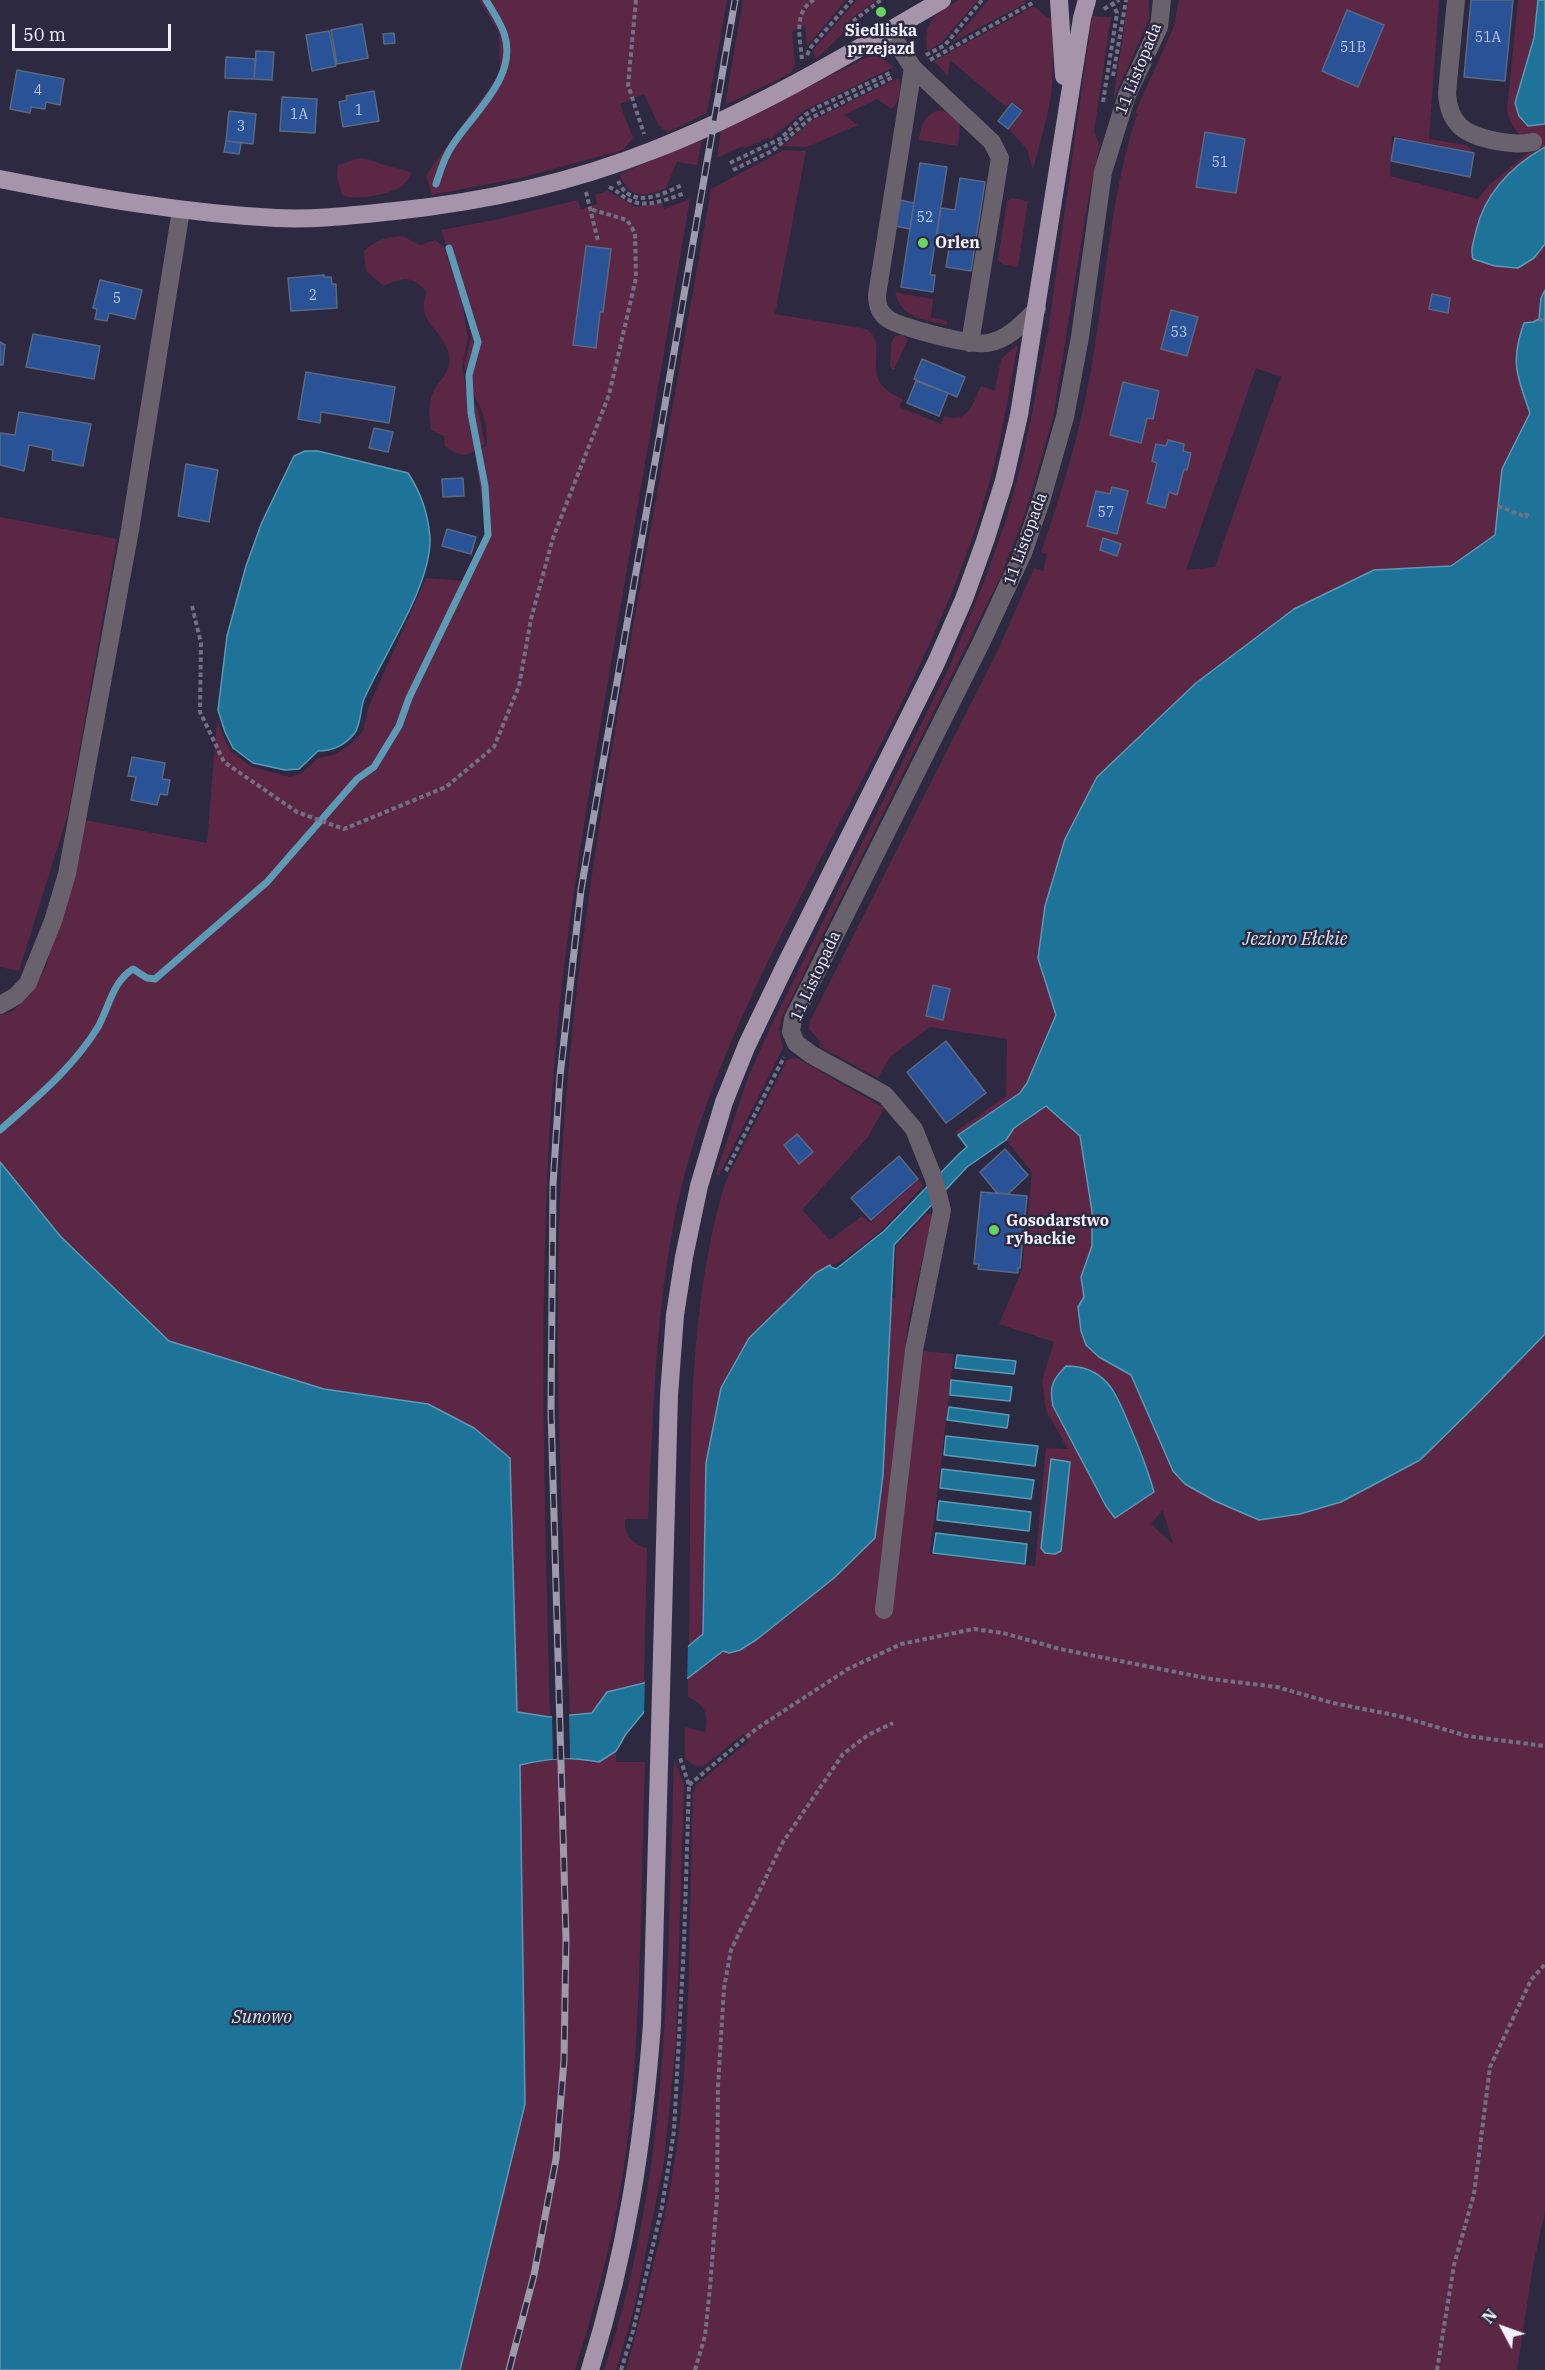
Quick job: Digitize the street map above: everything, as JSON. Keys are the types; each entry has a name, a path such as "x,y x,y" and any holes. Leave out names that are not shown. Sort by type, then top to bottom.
{"main road":[{"path":"893,28 927,0"},
{"path":"0,179 97,198 181,210 278,219 352,216 442,206 522,190 650,152 712,125 804,78 942,0"},
{"path":"1059,0 1065,118"},
{"path":"590,2370 623,2248 639,2157 647,2091 652,2025 669,1395 675,1315 687,1240 707,1158 724,1102 747,1046 919,701 964,599 985,541 1006,471 1019,416 1065,118 1087,0"}],"street":[{"name":"11 Listopada","path":"796,1043 791,1032 793,1019 1013,579 1038,511 1065,417 1080,337 1103,172 1127,95 1159,27 1162,0"},
{"path":"1456,0 1447,93 1448,106 1453,118 1463,130 1477,137 1518,145 1533,142"},
{"path":"893,28 911,65 992,142 1000,158 970,343"},
{"path":"911,65 877,295 881,313 888,319 899,323 970,343 987,343 1005,337 1037,309"},
{"path":"0,1005 16,996 28,983 53,921 67,874 130,530 181,210"},
{"path":"796,1043 812,1055 885,1095 914,1129 934,1179 942,1210 914,1350 884,1610"}],"path":[{"path":"636,0 628,85 650,152"},
{"path":"804,78 799,28 801,12 808,3 814,0"},
{"path":"804,78 807,54 811,47 852,0"},
{"path":"853,21 881,0"},
{"path":"730,163 780,139 805,115 911,65 945,45 982,0"},
{"path":"733,170 772,151 811,118 1034,2 1031,0"},
{"path":"1102,105 1117,13 1112,0"},
{"path":"1109,100 1125,0"},
{"path":"580,174 598,241"},
{"path":"616,176 627,192 638,199 661,195 682,185"},
{"path":"616,190 632,201 642,204 654,203 685,193"},
{"path":"192,606 201,643 200,712 224,762 297,812 344,829 446,787 494,747 519,686 531,619 553,538 609,395 636,278 635,232 627,220 590,209"},
{"path":"1539,319 1545,322"},
{"path":"1498,507 1526,517 1528,511"},
{"path":"721,1180 787,1052 796,1043"},
{"path":"689,1785 756,1729 848,1669 902,1644 974,1629 1003,1633 1060,1649 1211,1679 1277,1687 1333,1703 1399,1716 1467,1736 1545,1746"},
{"path":"695,2370 705,2336 710,2288 717,2197 718,2086 723,1999 731,1950 783,1842 843,1754 868,1736 893,1723"},
{"path":"1437,2370 1454,2265 1474,2194 1490,2067 1531,1980 1545,1964"}],"shaded area":[{"path":"479,0 727,0 707,113 668,132 659,126 644,94 620,104 633,138 623,150 520,178 432,195 426,175 500,73 499,33"},
{"path":"743,0 846,0 807,46 805,25 792,32 795,63 791,73 725,105"},
{"path":"857,0 876,0 849,20 852,25 816,59 813,53 815,48"},
{"path":"959,0 978,0 941,43 927,51 927,32 932,19"},
{"path":"989,0 1025,0 1026,3 952,42"},
{"path":"1128,0 1149,0 1149,18 1113,100"},
{"path":"1179,0 1439,0 1429,139 1466,145 1473,152 1392,136 1390,176 1478,199 1489,185 1530,151 1511,122 1507,110 1518,0 1538,0 1534,38 1523,75 1543,125 1545,124 1545,147 1531,155 1534,258 1545,244 1545,476 1490,566 1294,609 1196,683 1097,777 1038,958 1056,1015 1027,1083 1020,1093 958,1135 955,1132 1006,1096 1007,1039 930,1027 890,1057 878,1078 819,1046 820,1041 809,1029 810,1021 998,650 1034,568 1043,571 1047,554 1041,552 1069,465 1086,398 1114,211 1137,114 1135,113 1174,26","holes":["1256,368 1281,377 1215,567 1186,570"]},
{"path":"1034,6 1052,19 1053,57 1049,105 1033,170 1027,149 1009,129 1024,111 1012,101 1006,107 950,60 948,76 934,61"},
{"path":"1092,16 1111,17 1094,132 1100,146 1088,200 1053,418 1023,520 1000,578 782,1017 779,1029 783,1048 718,1177 716,1174 747,1080 771,1026 949,668 986,577 1007,517 1024,453 1048,332"},
{"path":"873,56 881,58 894,67 805,110 771,139 768,138 745,148 743,146 717,158 721,131"},
{"path":"899,78 900,95 892,109 877,99 844,115 858,125 807,147 783,146 811,121"},
{"path":"939,110 953,114 959,122 958,146 919,140 924,121"},
{"path":"702,140 697,165 677,162 666,188 652,193 639,194 629,189 620,176 622,173"},
{"path":"784,150 806,151 775,314 867,329 874,337 880,382 888,391 903,399 899,407 941,424 945,416 953,418 964,415 972,405 981,386 995,391 1001,359 1018,344 993,470 973,536 949,599 880,746 752,994 700,1123 685,1171 666,1269 656,1369 648,1519 625,1519 626,1530 630,1538 647,1548 644,1683 607,1692 592,1713 570,1716 558,1396 559,1235 568,1075 588,902 625,672 711,189"},
{"path":"360,158 412,173 401,187 394,191 363,197 342,195 337,176 338,165"},
{"path":"608,191 636,207 662,203 664,209 690,199 587,808 558,1025 548,1160 544,1319 550,1717 517,1713 510,1458 428,1404 324,1389 169,1341 61,1237 0,1162 0,1015 13,1011 30,995 46,967 85,820 207,843 217,721 230,751 252,767 290,777 302,773 318,758 334,755 351,744 363,731 369,706 426,578 466,581 487,533 475,455 487,444 486,425 481,409 469,386 464,364 471,338 464,299 441,230 578,200 581,209 597,204 595,195"},
{"path":"1012,198 1028,201 1018,267 1002,264 998,260 1007,201"},
{"path":"402,236 420,245 435,240 444,247 462,300 468,339 462,366 466,388 478,409 485,444 470,454 460,454 451,450 445,446 444,436 431,430 430,401 447,371 449,355 446,346 424,311 427,292 422,286 407,279 384,286 366,271 364,251 382,240"},
{"path":"895,292 933,299 931,317 947,321 947,325 908,313 898,301"},
{"path":"902,335 908,339 894,370 890,367 891,343 895,336"},
{"path":"0,517 117,539 68,814 19,971 0,967"},
{"path":"795,1057 884,1108 868,1137 802,1210 830,1240 862,1216 870,1223 920,1179 923,1186 884,1228 845,1259 816,1273 706,1463 704,1634 689,1646 692,1416 701,1302 710,1246 727,1180 787,1060"},
{"path":"1046,1106 1080,1136 1092,1211 1092,1246 1081,1277 1099,1357 1131,1375 1173,1471 1475,1406 1545,1334 1545,2212 1533,2266 1517,2370 626,2370 665,2216 680,2121 688,1999 693,1794 696,1785 749,1741 743,1734 704,1766 694,1765 685,1758 685,1727 705,1732 706,1720 702,1707 688,1697 688,1679 875,1538 883,1475 892,1298 895,1298 896,1246 927,1214 933,1214 909,1317 905,1354 922,1351 954,1354 930,1554 1035,1566 1046,1448 1068,1449 1046,1410 1042,1380 1054,1342 999,1324 1022,1270 1032,1172 1006,1140 1014,1128","holes":["1059,1373 1116,1391 1148,1469 1115,1517 1106,1506 1053,1406 1050,1391","1163,1511 1173,1544 1151,1524"]},
{"path":"616,1751 616,1762 645,1762 634,2073 622,2181 602,2277 575,2370 460,2370 525,2104 520,1765 560,1759 599,1762"},
{"path":"674,1759 684,1785 676,2042 664,2162 634,2309 616,2370 604,2370 626,2296 642,2221 654,2145 662,2068 666,1991"}],"water":[{"path":"1538,0 1545,0 1545,124 1528,126 1519,116 1515,103 1534,38"},
{"path":"1545,147 1545,244 1534,258 1518,268 1495,266 1473,259 1472,248 1480,217 1493,193 1511,172"},
{"path":"1545,290 1545,1334 1420,1460 1341,1502 1300,1514 1259,1520 1215,1501 1185,1484 1173,1471 1131,1375 1099,1357 1086,1345 1081,1331 1078,1307 1084,1297 1081,1277 1092,1246 1092,1211 1080,1136 1046,1106 1014,1128 1006,1140 967,1167 894,1245 883,1475 875,1538 834,1578 756,1640 740,1650 729,1653 723,1651 644,1712 616,1751 599,1762 559,1759 520,1765 525,2104 460,2370 0,2370 0,1162 61,1237 169,1341 324,1389 428,1404 474,1428 510,1458 517,1712 550,1717 592,1713 607,1692 644,1683 703,1634 706,1463 721,1388 749,1338 816,1273 830,1265 836,1269 884,1231 967,1147 958,1135 1020,1093 1027,1083 1056,1015 1038,958 1045,906 1065,839 1097,777 1196,683 1294,609 1374,570 1451,566 1495,535 1502,469 1530,413 1517,369 1517,348 1524,323 1539,319 1541,298"},
{"path":"305,451 318,451 408,473 423,503 430,537 429,556 405,620 364,699 354,734 338,747 318,751 299,769 285,770 253,763 233,748 218,710 227,636 246,566 262,522 294,456"},
{"path":"957,1355 1016,1361 1014,1374 955,1368"},
{"path":"1066,1366 1092,1371 1109,1385 1121,1405 1149,1476 1154,1492 1115,1518 1106,1506 1053,1406 1051,1394 1053,1385"},
{"path":"951,1380 1012,1387 1010,1401 950,1395"},
{"path":"949,1407 1009,1415 1007,1428 947,1420"},
{"path":"946,1436 1038,1446 1035,1466 944,1455"},
{"path":"1051,1459 1070,1462 1061,1551 1055,1554 1045,1553 1041,1548"},
{"path":"942,1469 1034,1480 1031,1499 940,1488"},
{"path":"939,1501 1031,1512 1029,1531 937,1520"},
{"path":"936,1533 1027,1544 1025,1564 933,1553"}],"pier":[{"path":"688,1643 687,1684 644,1717 645,1678"},
{"path":"552,1714 569,1714 570,1758 553,1759"}],"building":[{"path":"1471,0 1513,0 1505,81 1464,77"},
{"path":"1347,10 1384,25 1358,87 1322,71"},
{"path":"362,24 368,58 337,64 331,30"},
{"path":"329,31 336,66 312,71 306,35"},
{"path":"394,33 395,43 384,44 383,34"},
{"path":"256,51 274,52 272,80 254,79"},
{"path":"226,57 256,59 254,79 225,78"},
{"path":"17,70 64,79 60,105 46,102 45,109 31,107 30,113 10,109"},
{"path":"374,91 379,121 343,127 339,102 347,100 346,96"},
{"path":"282,97 317,99 315,133 280,131"},
{"path":"1012,103 1022,111 1008,129 998,121"},
{"path":"229,111 256,114 253,144 226,141"},
{"path":"1205,132 1245,139 1236,193 1196,187"},
{"path":"1395,138 1474,153 1470,177 1391,161"},
{"path":"226,141 241,143 239,154 224,152"},
{"path":"920,163 947,167 930,275 935,275 933,292 901,287"},
{"path":"960,178 985,182 971,271 946,267 951,236 937,234 941,208 955,210"},
{"path":"895,199 914,203 910,229 890,225"},
{"path":"586,246 611,249 596,348 573,345"},
{"path":"324,275 324,277 331,277 332,284 336,284 337,308 291,311 288,278"},
{"path":"100,280 142,290 135,319 109,313 107,321 95,319 97,309 93,308"},
{"path":"1432,294 1450,298 1448,313 1429,309"},
{"path":"1171,310 1198,317 1187,356 1161,349"},
{"path":"33,334 100,346 94,379 26,367"},
{"path":"0,342 5,345 3,365 0,365"},
{"path":"922,359 965,377 957,397 914,379"},
{"path":"306,372 395,387 389,423 321,412 320,423 298,419"},
{"path":"916,381 948,393 939,416 907,403"},
{"path":"1123,382 1159,391 1153,419 1147,418 1141,443 1110,435"},
{"path":"19,412 91,424 83,466 52,460 53,450 29,445 24,471 0,465 0,433 15,435"},
{"path":"374,428 393,432 388,452 369,448"},
{"path":"1168,440 1184,444 1183,451 1191,453 1177,495 1169,492 1165,508 1147,503 1157,463 1152,461 1156,444 1166,446"},
{"path":"186,464 218,470 209,522 178,516"},
{"path":"463,478 464,496 443,497 442,479"},
{"path":"1112,487 1128,491 1117,534 1087,526 1096,491 1110,494"},
{"path":"447,529 476,537 471,554 442,546"},
{"path":"1103,538 1121,544 1117,556 1100,550"},
{"path":"132,757 165,763 162,779 170,780 167,795 160,794 157,805 131,800 136,777 128,776"},
{"path":"933,985 950,989 943,1020 926,1016"},
{"path":"946,1041 986,1093 946,1123 907,1072"},
{"path":"797,1134 813,1152 799,1164 784,1145"},
{"path":"1005,1149 1028,1175 1008,1194 997,1193 980,1172"},
{"path":"899,1156 918,1179 871,1220 851,1198"},
{"path":"981,1192 1027,1196 1018,1273 978,1269 979,1264 974,1264"}],"waterway":[{"path":"436,184 449,150 491,94 505,65 507,49 504,33 486,0"},
{"path":"0,1130 53,1082 77,1056 98,1027 116,987 126,974 133,969 147,978 155,979 267,882 357,779 374,767 399,726 409,698 488,535 485,486 471,413 469,375 478,342 449,248"}],"railway":[{"path":"509,2370 534,2275 556,2159 564,2060 566,1939 551,1410 553,1184 560,1076 581,890 735,0"}],"place":[{"name":"Siedliska przejazd","path":"881,12"},
{"name":"Orlen","path":"923,243"},
{"name":"Gosodarstwo rybackie","path":"994,1230"}],"water label":[{"name":"Jezioro Ełckie","path":"1295,940"},
{"name":"Sunowo","path":"262,2018"}]}
